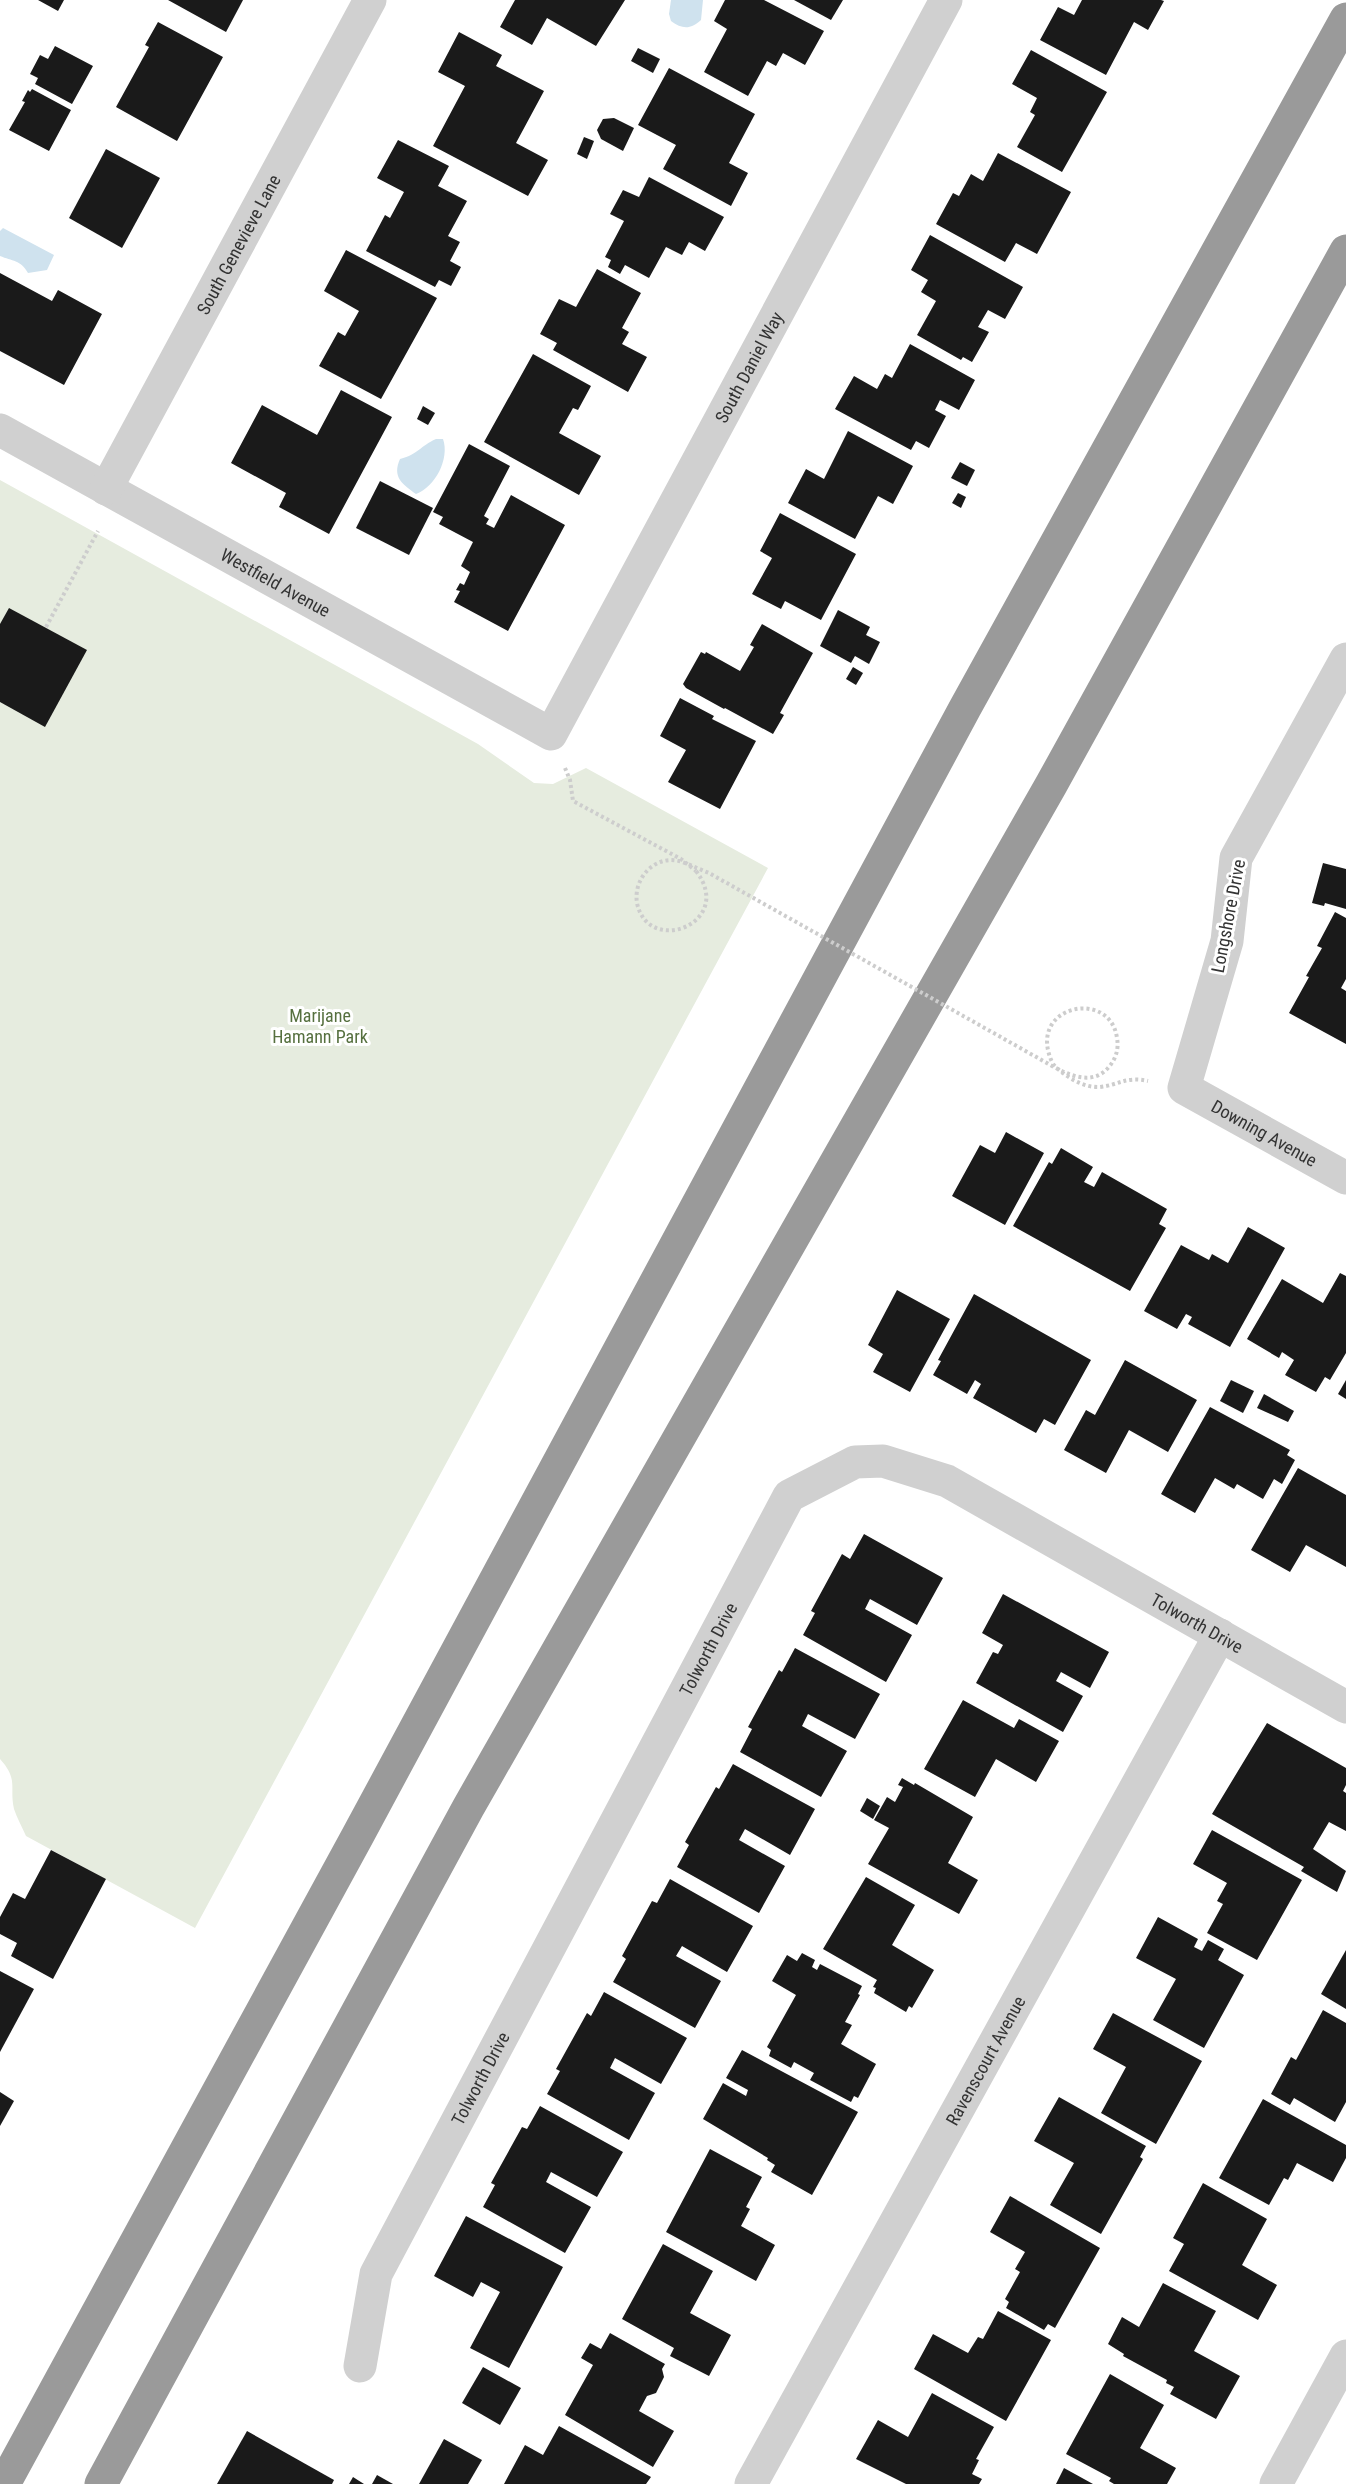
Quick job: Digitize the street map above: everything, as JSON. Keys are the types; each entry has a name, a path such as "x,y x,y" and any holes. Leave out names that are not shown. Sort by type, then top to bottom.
{"highway":[{"path":"4,2484 374,1806 965,708 1346,19"},
{"path":"101,2484 474,1798 1057,775 1346,251"}],"street":[{"name":"South Genevieve Lane","path":"106,489 370,0"},
{"name":"South Daniel Way","path":"551,734 946,0"},
{"name":"Westfield Avenue","path":"0,430 551,734"},
{"name":"Longshore Drive","path":"1184,1088 1227,941 1236,858 1346,659"},
{"name":"Downing Avenue","path":"1184,1088 1346,1178"},
{"name":"Tolworth Drive","path":"360,2366 376,2274 789,1496 855,1462 883,1461 947,1480 1346,1707"},
{"name":"Ravenscourt Avenue","path":"751,2484 1220,1635"},
{"path":"1276,2484 1346,2356"}],"path":[{"path":"46,627 98,531"},
{"path":"551,734 570,780 573,801 681,860 689,865 696,871 703,880 706,902 695,922 686,928 675,930 664,930 654,926 644,918 638,908 636,895 638,884 644,873 654,865 665,861 677,861 688,865 698,869 709,873 1046,1063 1055,1067 1064,1072 1073,1076 1096,1077 1113,1062 1117,1052 1115,1029 1100,1012 1088,1008 1076,1008 1064,1012 1055,1019 1046,1041 1047,1053 1053,1064 1061,1073 1083,1084 1100,1087 1125,1079 1140,1079 1184,1088"}],"green space":[{"name":"Marijane Hamann Park","path":"0,480 478,744 534,783 553,784 586,768 768,868 195,1928 26,1836 14,1809 10,1773 0,1759"}],"water":[{"path":"671,0 703,0 701,20 690,27 675,24 671,21 669,14"},
{"path":"3,228 54,255 47,270 28,273 19,263 0,256 0,231"},
{"path":"436,439 443,439 445,447 443,463 435,479 416,494 406,487 398,475 400,459 411,455"}],"building":[{"path":"38,0 64,0 58,11"},
{"path":"168,0 243,0 226,32"},
{"path":"515,0 625,0 596,46 547,18 532,45 500,27"},
{"path":"725,0 764,0 824,31 805,65 783,53 776,66 767,61 748,96 704,72 727,29 714,21"},
{"path":"794,0 843,0 831,20"},
{"path":"1082,0 1164,1 1148,30 1134,22 1106,75 1040,40 1058,7 1074,15"},
{"path":"158,22 223,57 177,141 116,107 149,47 145,45"},
{"path":"459,32 502,55 496,66 544,91 516,143 548,160 528,196 433,146 465,86 438,72"},
{"path":"55,46 93,66 72,104 35,84 38,78 30,74 40,55 48,59"},
{"path":"638,48 660,59 653,73 631,61"},
{"path":"1031,50 1107,92 1062,172 1017,147 1035,115 1030,112 1037,98 1012,84"},
{"path":"669,68 755,114 729,163 748,173 731,206 663,169 676,145 638,125"},
{"path":"32,89 71,110 49,151 9,130 25,102 22,101 28,90 30,92"},
{"path":"614,118 634,128 623,151 601,139 597,130 603,119"},
{"path":"584,137 594,141 587,159 577,154"},
{"path":"398,140 449,166 438,186 467,201 448,236 460,242 450,261 461,267 451,286 439,280 435,287 366,251 385,215 390,218 404,192 377,178"},
{"path":"106,149 160,178 122,248 69,218"},
{"path":"998,153 1071,192 1037,254 1016,243 1005,262 936,224 953,193 959,196 971,174 983,181"},
{"path":"649,177 724,217 705,251 689,242 682,255 666,247 649,278 625,265 620,274 608,267 611,260 605,257 624,221 610,214 623,190 639,197"},
{"path":"930,235 1023,287 1005,319 988,310 978,327 989,332 972,362 963,357 961,360 917,335 936,301 921,292 928,280 911,270"},
{"path":"346,250 437,298 381,399 319,366 338,332 345,336 359,311 324,291"},
{"path":"597,269 641,293 622,328 629,332 622,344 647,357 628,392 553,350 557,343 540,334 559,299 576,307"},
{"path":"0,273 52,301 58,290 102,314 64,385 0,351"},
{"path":"910,344 975,380 959,410 940,400 935,410 946,416 929,448 916,441 911,450 835,409 854,376 877,389 885,374 892,378"},
{"path":"533,354 591,386 578,410 573,408 559,433 601,456 579,495 484,442"},
{"path":"341,390 392,417 329,534 279,507 286,493 231,463 262,405 317,435"},
{"path":"423,406 435,413 428,425 417,419"},
{"path":"848,431 913,466 893,504 878,496 855,539 788,503 806,469 824,479"},
{"path":"469,444 510,466 484,516 489,519 486,524 494,528 511,495 565,525 508,631 454,602 460,591 456,590 460,583 464,585 470,572 461,566 473,542 439,524 443,517 433,512"},
{"path":"960,462 975,470 967,486 951,478"},
{"path":"380,481 433,508 409,555 356,528"},
{"path":"958,493 966,497 961,508 952,503"},
{"path":"780,513 856,554 821,620 785,601 781,609 752,594 772,558 760,551"},
{"path":"9,608 87,650 45,727 0,702 0,624"},
{"path":"838,610 870,627 866,635 880,642 869,664 855,656 851,663 820,646"},
{"path":"762,624 813,653 780,713 784,715 773,734 686,688 683,684 701,652 705,654 706,652 740,671 754,647 750,645"},
{"path":"853,667 863,673 856,685 846,679"},
{"path":"680,698 714,716 712,719 756,741 720,809 668,782 686,750 660,736"},
{"path":"1323,863 1346,869 1346,909 1325,903 1324,906 1312,903"},
{"path":"1335,912 1346,918 1346,979 1341,988 1346,991 1346,1044 1289,1013 1309,977 1306,976 1322,948 1317,946"},
{"path":"1006,1132 1044,1153 1005,1225 952,1196 980,1145 995,1153"},
{"path":"1061,1148 1093,1167 1084,1182 1094,1187 1102,1172 1167,1209 1159,1224 1166,1228 1130,1291 1013,1226 1049,1162 1052,1164"},
{"path":"1248,1227 1285,1248 1230,1347 1188,1324 1192,1317 1186,1314 1177,1329 1144,1311 1181,1245 1209,1260 1212,1254 1228,1263"},
{"path":"1340,1273 1346,1276 1346,1353 1330,1380 1325,1377 1316,1392 1285,1375 1294,1360 1282,1352 1279,1358 1247,1339 1282,1279 1323,1303"},
{"path":"897,1290 950,1319 910,1392 873,1372 883,1354 868,1345"},
{"path":"974,1294 1091,1360 1055,1425 1044,1419 1036,1433 973,1398 981,1384 975,1380 967,1394 933,1375 941,1361 938,1360"},
{"path":"1125,1360 1197,1400 1168,1452 1129,1430 1106,1473 1064,1450 1086,1410 1095,1415"},
{"path":"1231,1380 1254,1391 1243,1413 1220,1401"},
{"path":"1346,1380 1346,1399 1338,1394"},
{"path":"1264,1394 1294,1411 1288,1422 1257,1408"},
{"path":"1210,1407 1290,1450 1287,1455 1295,1460 1282,1484 1274,1479 1263,1499 1237,1484 1234,1489 1215,1478 1195,1513 1161,1494"},
{"path":"1298,1468 1346,1495 1346,1567 1306,1545 1290,1572 1251,1550"},
{"path":"864,1534 943,1578 917,1625 870,1599 865,1609 912,1635 886,1682 803,1635 815,1613 811,1611 842,1554 850,1559"},
{"path":"1003,1594 1109,1652 1090,1688 1061,1672 1056,1681 1083,1696 1063,1732 976,1683 993,1652 998,1654 1003,1645 982,1633"},
{"path":"795,1648 880,1694 855,1739 808,1714 802,1726 847,1751 821,1797 740,1752 752,1729 748,1727 779,1670 782,1672"},
{"path":"963,1700 1014,1728 1019,1719 1059,1741 1036,1782 996,1759 975,1797 924,1769"},
{"path":"1267,1723 1346,1768 1346,1785 1343,1791 1346,1793 1346,1831 1329,1822 1313,1849 1346,1871 1337,1892 1301,1871 1304,1867 1212,1814"},
{"path":"733,1764 815,1809 790,1855 745,1829 739,1840 785,1866 759,1913 677,1867 689,1845 685,1842 716,1787 719,1789"},
{"path":"902,1778 914,1785 915,1783 973,1817 948,1863 978,1880 959,1914 868,1864 889,1828 874,1820 887,1797 895,1802 903,1787 898,1785"},
{"path":"867,1798 880,1806 873,1819 860,1811"},
{"path":"1212,1830 1302,1880 1257,1960 1207,1933 1223,1904 1217,1901 1227,1883 1193,1864"},
{"path":"51,1850 106,1879 53,1979 11,1956 17,1943 0,1934 0,1917 13,1893 25,1899"},
{"path":"866,1877 915,1905 892,1945 934,1970 912,2008 909,2006 906,2012 874,1993 876,1988 873,1987 877,1980 823,1949"},
{"path":"670,1879 753,1926 727,1972 682,1946 676,1956 721,1981 695,2028 613,1982 626,1959 622,1956 652,1901 657,1903"},
{"path":"1158,1917 1198,1939 1194,1947 1202,1951 1208,1940 1224,1949 1218,1960 1244,1975 1204,2048 1153,2020 1176,1979 1136,1958"},
{"path":"1346,1950 1346,2009 1321,1994"},
{"path":"802,1953 815,1960 812,1967 817,1970 820,1964 862,1986 858,1994 860,1995 845,2022 852,2025 841,2044 876,2064 858,2098 854,2096 851,2102 810,2080 814,2073 794,2062 791,2068 769,2056 771,2050 767,2047 796,1995 772,1981 787,1955 797,1961"},
{"path":"0,1971 34,1989 0,2052"},
{"path":"604,1992 687,2038 661,2084 615,2058 610,2068 655,2093 629,2140 547,2094 560,2071 556,2069 587,2013 591,2016"},
{"path":"1323,2010 1346,2023 1346,2102 1335,2122 1294,2098 1290,2105 1271,2094 1291,2057 1296,2060"},
{"path":"1113,2013 1202,2061 1156,2144 1101,2113 1126,2067 1093,2049"},
{"path":"742,2050 858,2112 812,2195 771,2172 775,2165 767,2160 768,2158 703,2119 723,2083 746,2096 748,2090 726,2078"},
{"path":"0,2092 14,2101 0,2126"},
{"path":"1059,2097 1146,2146 1140,2157 1143,2159 1101,2234 1050,2205 1074,2163 1034,2141"},
{"path":"1263,2099 1346,2145 1346,2158 1333,2182 1297,2163 1288,2180 1284,2178 1269,2205 1219,2178"},
{"path":"540,2106 623,2152 597,2197 551,2172 546,2182 591,2207 565,2253 483,2207 495,2185 491,2183 522,2127 527,2129"},
{"path":"710,2149 762,2177 746,2207 750,2209 741,2226 775,2245 756,2281 666,2232"},
{"path":"1203,2183 1267,2219 1242,2265 1277,2285 1258,2320 1169,2271 1184,2244 1173,2238"},
{"path":"1010,2196 1100,2248 1055,2328 1048,2324 1044,2330 1006,2308 1009,2302 1005,2299 1020,2272 1015,2269 1025,2252 990,2232"},
{"path":"466,2216 563,2267 509,2368 470,2348 500,2292 481,2282 473,2297 434,2276"},
{"path":"663,2244 713,2271 690,2313 731,2335 709,2376 670,2356 674,2348 622,2319"},
{"path":"1163,2283 1216,2311 1194,2351 1240,2376 1216,2419 1170,2394 1174,2387 1166,2383 1167,2380 1123,2356 1124,2354 1108,2344 1122,2317 1139,2327"},
{"path":"998,2311 1051,2340 1006,2421 914,2369 933,2334 968,2353 978,2337 983,2339"},
{"path":"610,2333 665,2364 662,2369 664,2377 656,2393 647,2396 639,2411 674,2431 653,2467 565,2415 593,2365 581,2358 590,2343 601,2349"},
{"path":"483,2367 521,2388 500,2425 462,2403"},
{"path":"1110,2374 1164,2405 1140,2448 1176,2468 1167,2484 1114,2484 1109,2481 1111,2478 1066,2454"},
{"path":"932,2393 994,2427 976,2459 979,2460 972,2474 982,2479 979,2484 906,2484 856,2459 878,2420 908,2437"},
{"path":"559,2426 651,2477 646,2484 504,2484 525,2445 543,2455"},
{"path":"247,2431 334,2480 332,2484 217,2484"},
{"path":"444,2439 482,2460 468,2484 419,2484"},
{"path":"1064,2468 1093,2484 1056,2484"},
{"path":"377,2475 393,2484 372,2484"},
{"path":"353,2477 364,2484 349,2484"}]}
